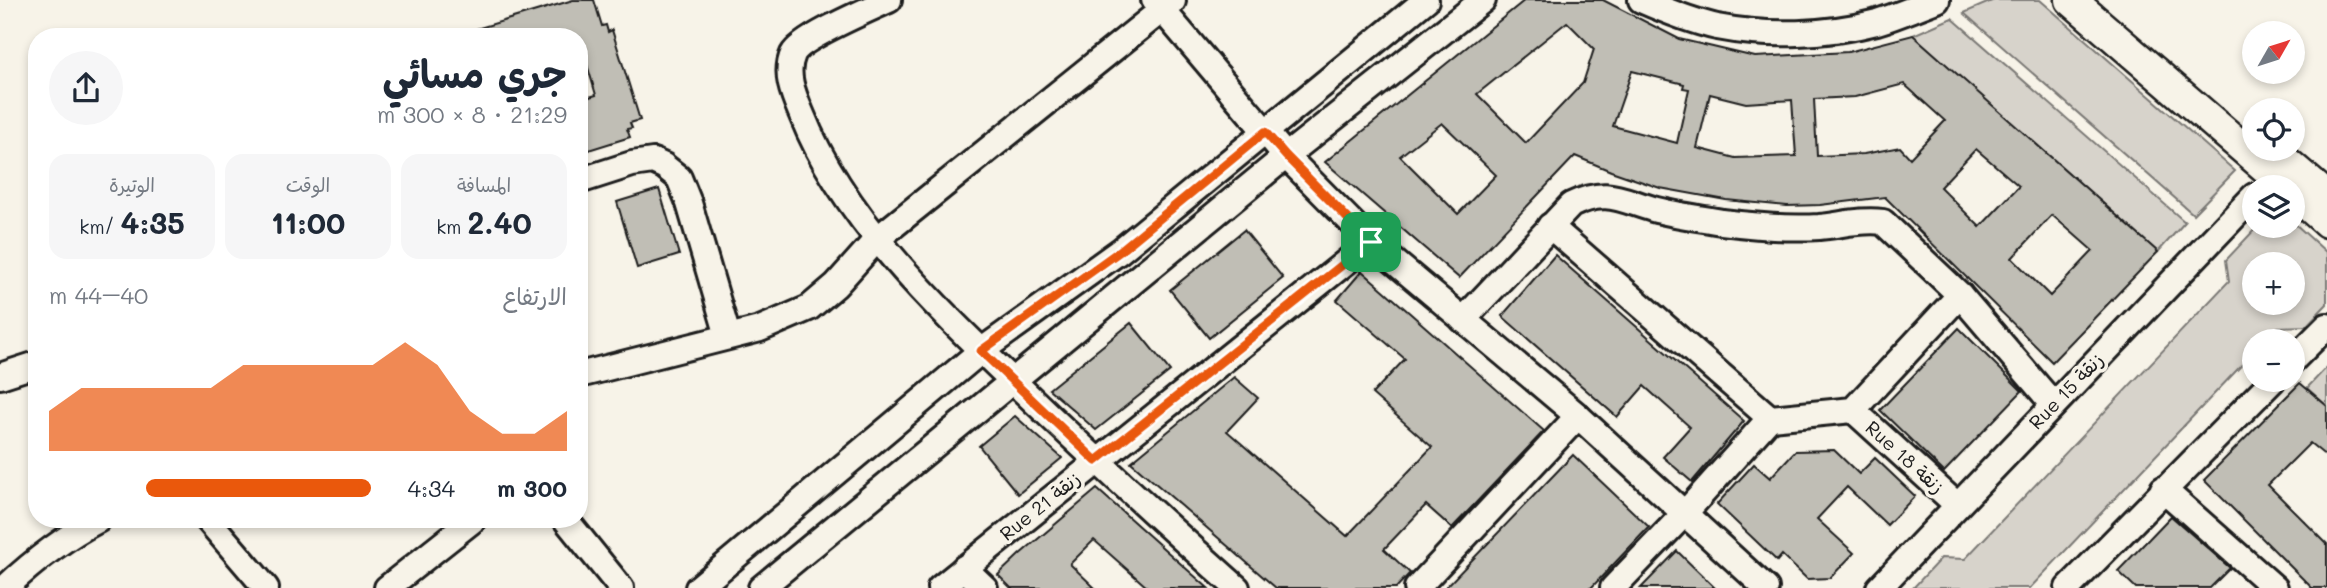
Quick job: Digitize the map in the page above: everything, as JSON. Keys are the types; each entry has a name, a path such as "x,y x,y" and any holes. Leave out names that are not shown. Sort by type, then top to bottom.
{"main road":[{"path":"2071,0 2267,175"},
{"path":"2100,0 2242,124"},
{"path":"2305,190 2327,197"},
{"path":"2305,205 2327,222"}],"street":[{"path":"889,0 809,39 794,52 788,69 794,95 815,148 877,239 981,351 1096,461 1237,588"},
{"path":"698,588 981,351 1120,251 1426,0"},
{"path":"761,588 1286,156 1483,0"},
{"path":"1641,0 1672,14 1718,27 1773,32 1824,31 1877,22 1932,1"},
{"path":"588,373 760,329 809,308 836,285 877,239 1164,3 1265,132 1371,242 1578,416 1766,588"},
{"path":"588,178 632,164 653,161 679,178 690,203 728,336"},
{"path":"1462,320 1571,205 1589,196 1614,196 1654,209 1787,228 1870,220 1883,222 1960,295 2053,404"},
{"name":"Rue 15 زنقة","path":"1879,588 2053,404 2242,213"},
{"path":"1550,226 1770,418"},
{"name":"Rue 21 زنقة","path":"940,588 1371,242"},
{"path":"1613,588 1770,418 1853,410 1960,295"},
{"path":"2305,348 2327,327"},
{"path":"0,376 28,367"},
{"path":"2068,588 2261,392"},
{"name":"Rue 18 زنقة","path":"1853,410 1957,505"},
{"path":"1417,588 1578,416"},
{"path":"2163,489 2275,588"},
{"path":"5,588 34,561 67,536 82,528"},
{"path":"215,528 266,588"},
{"path":"387,588 463,528"},
{"path":"572,528 621,588"},
{"path":"964,568 985,588"}],"shaded area":[{"path":"1994,0 2040,0 2235,171 2193,214 1964,13"},
{"path":"1952,18 2185,222 2158,252 1913,35"},
{"path":"2305,233 2327,253 2327,304 2306,326 2242,329 2242,365 2030,588 1913,588 1941,558 1965,559 2229,281 2226,260 2247,238 2305,238"},
{"path":"2327,367 2327,406 2307,388"}],"building":[{"path":"573,0 594,0 602,26 606,25 608,32 612,30 640,120 630,123 632,128 627,129 630,137 588,150 588,97 596,95 588,68 588,28 479,28"},
{"path":"1525,0 1603,0 1679,39 1755,57 1848,52 1913,35 2158,252 2052,362 1885,197 1787,206 1726,200 1660,188 1575,156 1459,278 1325,162","holes":["1567,22 1594,49 1583,83 1526,143 1477,94","1632,71 1684,84 1683,88 1689,89 1677,143 1613,126","1904,84 1945,121 1910,158 1900,147 1864,154 1817,156 1814,99 1855,97","1710,94 1746,103 1792,100 1796,156 1735,158 1697,148","1442,123 1496,175 1458,214 1400,156","1976,149 2019,186 1980,227 1940,187","2052,215 2093,251 2050,296 2012,258"]},
{"path":"659,189 679,255 637,268 617,202"},
{"path":"1244,230 1283,278 1209,338 1170,290"},
{"path":"1555,255 1744,421 1692,482 1663,457 1690,427 1644,386 1617,417 1502,316"},
{"path":"1362,271 1544,431 1452,528 1426,505 1384,549 1410,573 1396,588 1276,588 1131,462 1234,377 1258,398 1227,431 1347,536 1432,447 1372,394 1405,359 1337,300"},
{"path":"1131,323 1170,371 1096,430 1049,389"},
{"path":"1959,328 2022,391 1944,472 1880,410"},
{"path":"2305,387 2327,406 2327,457 2310,443 2268,485 2327,544 2327,588 2312,588 2204,480 2291,392 2305,392"},
{"path":"1015,416 1062,458 1018,494 979,446"},
{"path":"1834,450 1859,474 1875,458 1915,496 1887,525 1847,487 1817,519 1854,553 1830,578 1807,579 1782,555 1777,561 1717,504 1754,464 1770,478 1795,451"},
{"path":"1573,455 1649,527 1591,588 1445,588"},
{"path":"1097,489 1208,588 1148,588 1094,540 1070,564 1095,588 1011,588 998,575"},
{"path":"2171,516 2230,568 2210,588 2136,588 2118,571"},
{"path":"1677,551 1715,588 1641,588"}],"route":[{"path":"1265,132 1371,242 1096,461 981,351 1120,251 1265,132"}]}
